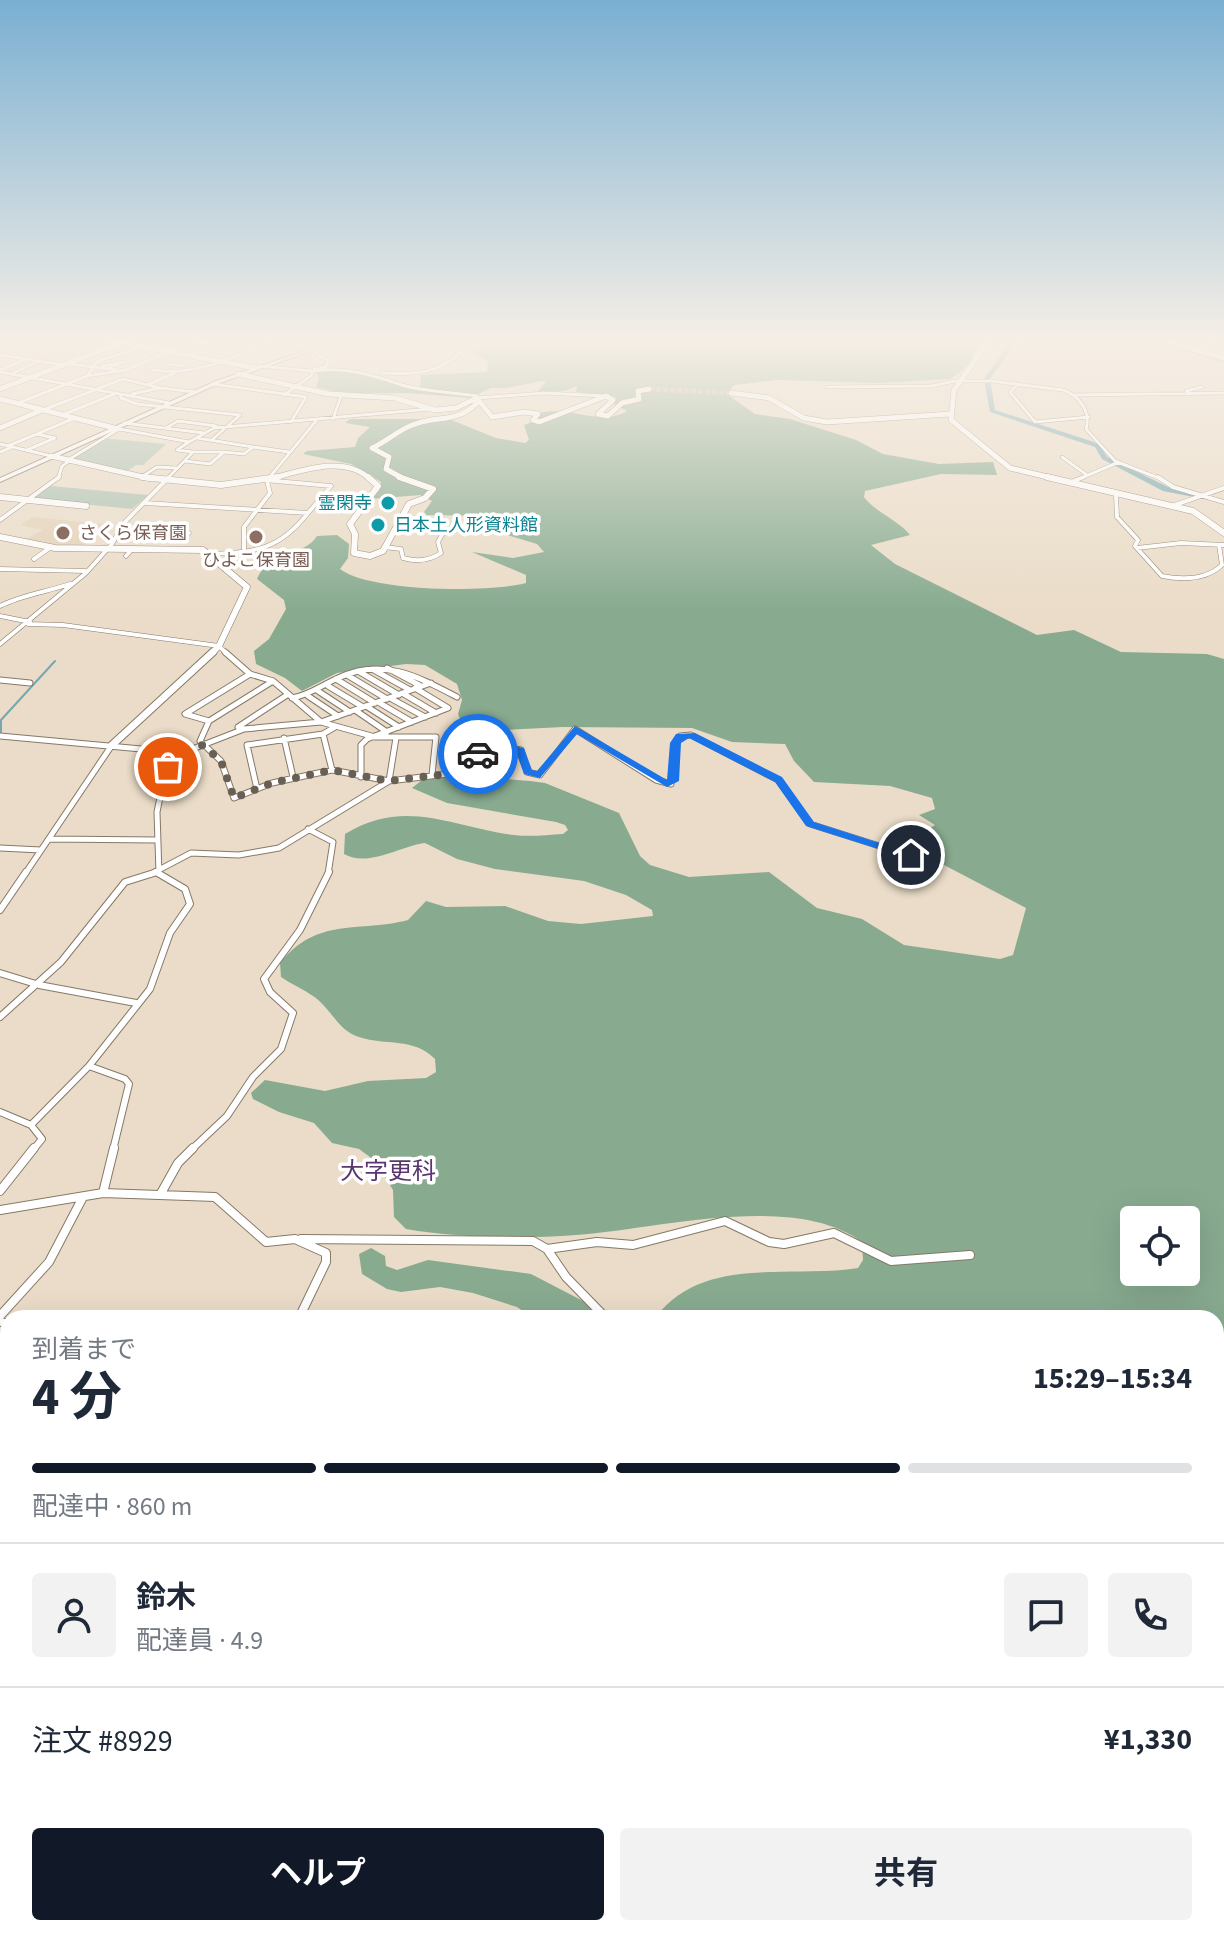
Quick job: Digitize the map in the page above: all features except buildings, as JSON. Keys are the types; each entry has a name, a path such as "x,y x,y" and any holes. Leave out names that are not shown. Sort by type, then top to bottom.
{"main road":[{"path":"0,480 114,429"}],"street":[{"path":"0,452 47,429"},
{"path":"0,520 59,478 62,466 69,460 116,429"},
{"path":"130,429 189,442"},
{"path":"176,429 206,433"},
{"path":"212,429 177,450 244,454 253,447"},
{"path":"197,438 213,439 224,429"},
{"path":"267,480 309,429"},
{"path":"384,547 389,531 406,516 409,504 425,498 433,489 391,474 386,469 389,457 372,448 405,429"},
{"path":"960,429 1006,466 1196,512 1224,533"},
{"path":"1086,429 1117,463 1157,476 1173,487 1224,502"},
{"path":"26,450 55,438 36,434"},
{"path":"213,439 216,439 212,443 289,452"},
{"path":"0,444 166,481 227,485 267,480 334,465 351,469 376,483 375,490 350,524 355,534 354,553 370,556 384,547 401,549 403,558 412,561 432,559 441,553 438,542 444,531 450,530"},
{"path":"0,644 29,623 85,571 193,452"},
{"path":"185,461 210,464 224,452"},
{"path":"1062,457 1087,475"},
{"path":"1071,482 1117,463"},
{"path":"143,476 157,467 177,468"},
{"path":"244,554 239,538 245,519 271,491 267,480"},
{"path":"0,537 51,547 192,549 212,554 257,552 278,540 308,513 331,486 267,480"},
{"path":"1172,506 1224,488"},
{"path":"1116,495 1117,517 1135,533 1137,548 1162,576 1200,577 1221,568 1222,545 1181,543 1137,548"},
{"path":"0,497 86,506"},
{"path":"145,503 308,513"},
{"path":"119,532 189,533"},
{"path":"34,559 51,547"},
{"path":"126,556 132,549"},
{"path":"0,910 112,745 219,646 247,587 212,554"},
{"path":"0,569 52,573 85,571"},
{"path":"0,606 20,596 33,596 70,584"},
{"path":"0,616 29,623 219,646 250,674 273,681 321,722 375,737 436,737 432,775"},
{"path":"244,729 238,727 290,696 308,696 336,679 358,671 403,667 457,697"},
{"path":"361,777 361,745 448,708 387,668"},
{"path":"372,669 416,688"},
{"path":"358,671 436,713"},
{"path":"209,721 185,714 250,674"},
{"path":"347,675 425,717"},
{"path":"336,679 412,722"},
{"path":"0,680 30,683"},
{"path":"273,681 209,721 200,741 221,761 234,798 293,777 332,770 389,781 464,772 474,764 476,755 510,747 521,750 527,772 540,775 575,729 660,783 671,784 674,781 674,746 680,736 691,735 778,780 810,824 914,857"},
{"path":"0,736 163,751 190,750 244,729 321,722 339,717 431,683"},
{"path":"328,686 399,727"},
{"path":"318,691 387,732"},
{"path":"308,696 339,717"},
{"path":"257,789 247,745 323,734 335,727"},
{"path":"323,734 332,770"},
{"path":"284,738 293,777"},
{"path":"389,781 396,738"},
{"path":"156,872 157,812 168,758 163,751"},
{"path":"0,1017 39,985 125,882 156,872 191,853 239,855 279,848 389,781"},
{"path":"160,1195 178,1163 227,1116 253,1077 281,1049 292,1024 293,1013 270,992 264,979 273,958 294,939 336,858 333,842 308,829"},
{"path":"49,839 157,840"},
{"path":"0,848 41,850"},
{"path":"31,1125 89,1066 150,989 170,933 190,904 185,889 156,872"},
{"path":"0,973 39,985 136,1003"},
{"path":"89,1066 125,1079 129,1084 103,1193"},
{"path":"0,1112 31,1125 42,1139 0,1191"},
{"path":"0,1210 103,1193 215,1197 225,1201 233,1213 266,1242 295,1239 442,1243 496,1239 533,1241 547,1249 566,1277 598,1310"},
{"path":"9,1310 32,1288 41,1271 56,1255 83,1197"},
{"path":"547,1249 597,1242 633,1245 725,1221 769,1242 784,1244 834,1233 884,1261 970,1255"},
{"path":"295,1239 326,1253 326,1262 303,1310"}],"shaded area":[{"name":"さくら保育園","path":"33,517 111,525 103,532 92,531 79,541 87,543 80,549 20,542 43,530 20,525"}],"green space":[{"path":"367,429 474,429 496,438 525,443 529,440 525,429 822,429 856,440 883,454 939,464 993,462 997,475 941,474 865,491 864,497 869,503 910,535 871,545 895,564 1037,635 1074,630 1121,652 1207,654 1224,659 1224,1310 663,1310 675,1298 697,1285 722,1277 858,1268 863,1260 862,1242 833,1227 799,1219 762,1216 556,1236 468,1236 406,1229 394,1217 393,1190 374,1160 359,1149 332,1143 314,1123 279,1112 253,1099 251,1093 265,1080 325,1091 368,1081 426,1078 436,1072 435,1059 427,1052 409,1045 369,1040 352,1034 319,1001 281,977 280,963 309,938 340,929 408,920 426,901 446,907 505,906 548,921 581,924 653,916 652,910 626,895 584,881 495,869 457,859 425,843 363,859 344,854 345,834 388,817 429,818 520,836 563,834 568,830 565,825 556,822 447,803 412,788 422,780 464,776 545,783 619,813 640,856 650,865 689,877 769,872 817,908 862,919 904,945 1000,959 1013,955 1026,908 904,844 935,825 919,815 935,809 932,798 890,786 814,782 794,761 785,744 732,742 692,728 503,730 463,726 458,714 462,700 457,684 425,665 406,664 337,673 302,691 285,678 256,664 254,651 269,639 286,609 284,600 257,579 270,562 304,548 317,536 337,535 349,544 348,558 340,569 355,577 430,588 486,588 526,583 526,575 472,552 513,558 544,552 537,544 497,532 487,516 427,515 424,512 432,501 421,495 370,499 379,491 381,482 351,464 303,454 307,451 355,447 358,438"},
{"path":"102,438 166,444 143,465 136,465 126,472 68,460"},
{"path":"51,486 148,495 132,509 32,499"},
{"path":"371,1248 385,1256 386,1266 397,1270 428,1260 531,1274 585,1302 592,1310 521,1310 473,1293 440,1287 401,1292 387,1289 362,1274 359,1254"}],"waterway":[{"path":"1049,429 1098,446 1104,458 1166,489 1206,498"},
{"path":"1,732 1,720 55,661"}],"way so far":[{"path":"168,767 168,758 163,751 190,750 203,745 221,761 234,798 272,783 332,770 389,781 464,772 474,764 478,754"}],"place":[{"name":"霊閑寺","path":"388,503"},
{"name":"日本土人形資料館","path":"378,525"},
{"name":"さくら保育園","path":"63,533"},
{"name":"ひよこ保育園","path":"256,537"}],"district":[{"name":"大字更科","path":"388,1171"}],"route":[{"path":"478,754 503,747 521,750 527,772 540,775 545,772 571,730 575,729 660,783 671,784 674,781 673,751 676,743 680,736 691,735 778,780 787,789 803,819 810,824 911,855"}]}
